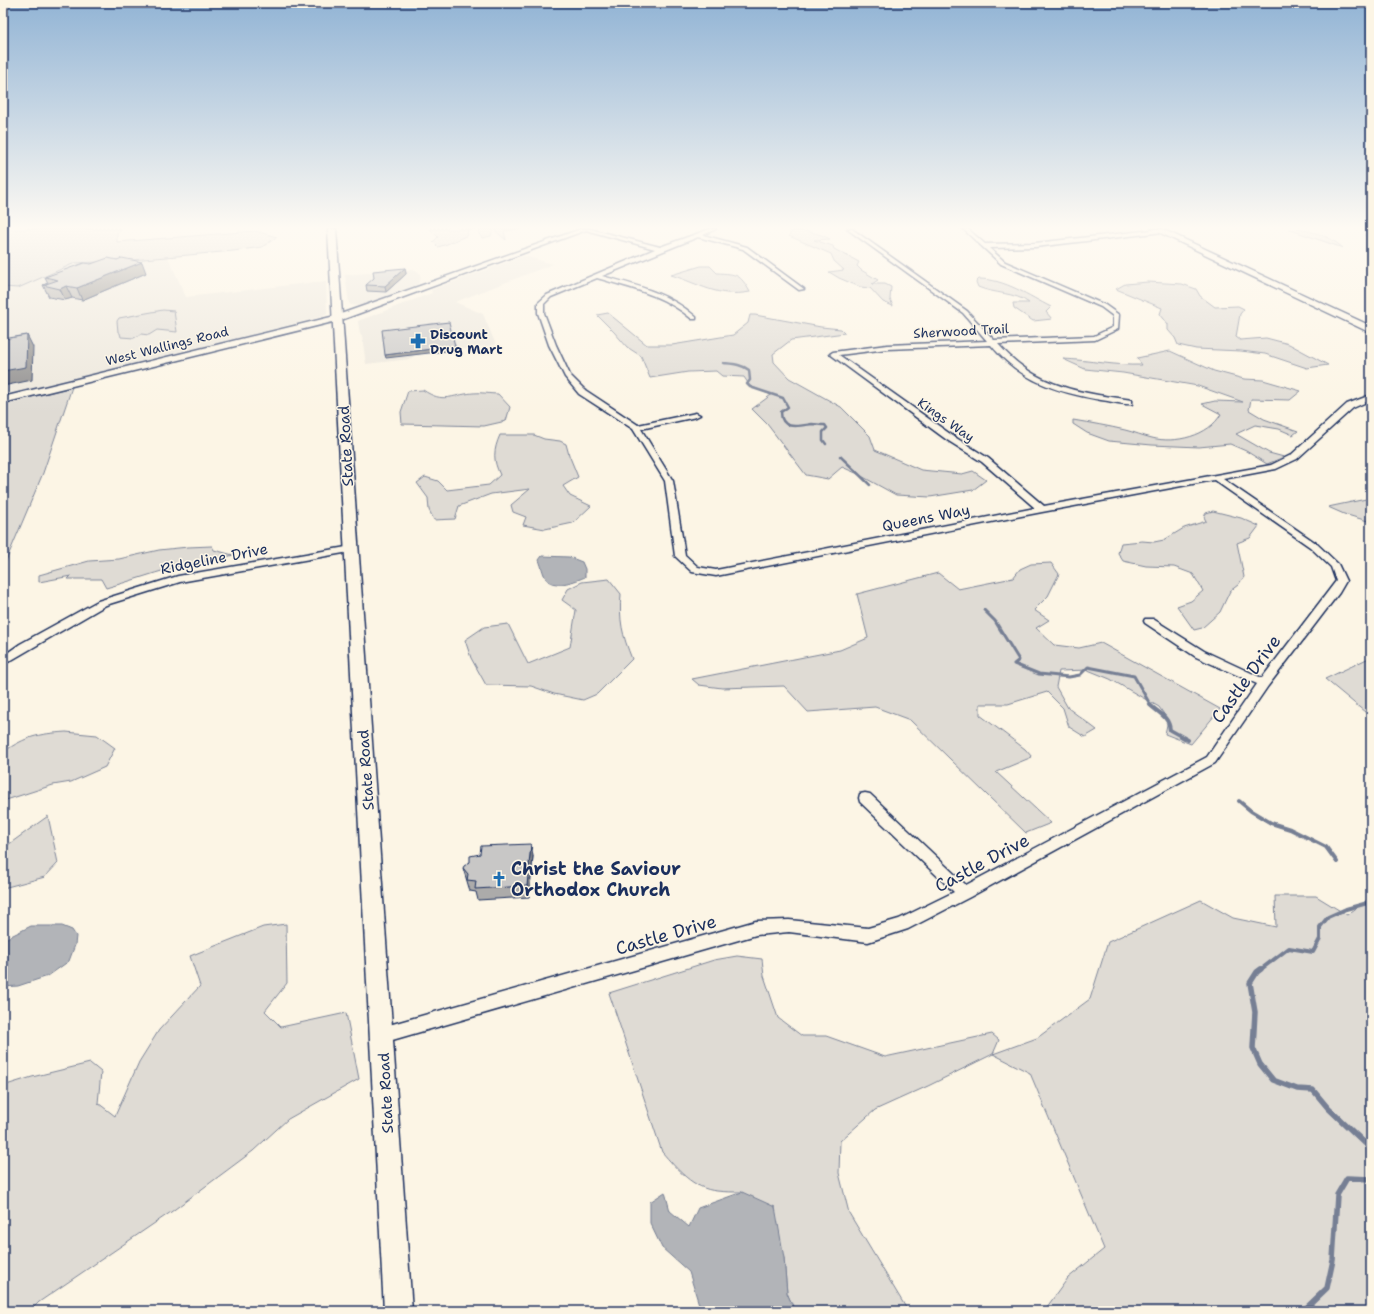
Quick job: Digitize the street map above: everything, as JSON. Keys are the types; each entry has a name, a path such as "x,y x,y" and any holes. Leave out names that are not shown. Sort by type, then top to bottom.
{"main road":[{"name":"State Road","path":"336,290 398,1311"},
{"path":"1288,290 1370,328"}],"street":[{"name":"West Wallings Road","path":"3,400 338,318 415,290"},
{"name":"Queens Way","path":"562,290 549,296 541,303 541,313 557,356 565,372 581,392 629,421 636,428 669,481 680,556 695,570 716,573 1042,509 1273,467 1294,457 1350,406 1371,397"},
{"path":"642,290 664,297 685,309 694,318"},
{"path":"935,290 978,323 1013,365 1034,378 1064,390 1129,402"},
{"name":"Sherwood Trail","path":"833,354 887,347 1095,338 1116,328 1116,315 1103,306 1067,290"},
{"name":"Kings Way","path":"833,354 950,438 985,460 1042,509"},
{"path":"636,428 696,415"},
{"name":"Castle Drive","path":"382,1035 756,928 789,926 868,935 903,924 965,893 1211,760 1264,683 1335,591 1341,580 1335,566 1313,545 1215,477"},
{"name":"Ridgeline Drive","path":"3,661 24,647 102,603 178,579 352,549"},
{"path":"1149,622 1200,654 1264,683"},
{"path":"865,798 965,893"}],"shaded area":[{"path":"3,290 183,290 186,297 244,290 326,290 327,314 321,317 204,347 207,349 3,398"},
{"path":"347,290 403,290 360,306 351,305 349,303"},
{"path":"431,290 485,290 455,302 483,314 496,345 415,355 410,359 366,364 358,321 432,293"},
{"path":"713,290 749,290 750,292 728,293"},
{"path":"872,290 891,290 890,299 893,306 883,302"},
{"path":"989,290 1019,290 1025,293 1051,307 1046,312 1052,319 1033,321 1014,308 1013,303 1029,303 1023,299 1011,295"},
{"path":"1119,290 1197,290 1200,296 1215,307 1238,306 1244,309 1240,314 1236,337 1240,340 1266,338 1289,344 1328,365 1307,368 1265,354 1241,351 1196,349 1178,345 1175,338 1168,330 1168,324 1160,314 1162,308"},
{"path":"163,310 174,311 177,332 157,330 149,335 141,334 134,338 121,337 120,333 118,332 117,321 119,318"},
{"path":"608,313 647,345 672,345 733,335 748,323 750,315 841,329 845,333 791,340 773,354 774,362 789,378 841,407 870,436 875,450 921,470 962,474 973,471 986,480 973,490 930,497 896,495 842,467 828,479 806,475 767,424 752,409 771,395 750,386 744,377 722,376 716,371 688,372 650,378 641,356 627,347 597,315"},
{"path":"1170,351 1214,371 1244,379 1263,380 1301,391 1290,400 1251,399 1249,410 1264,419 1298,431 1293,435 1279,429 1255,425 1236,434 1269,453 1284,457 1267,464 1246,451 1230,444 1199,447 1109,441 1087,433 1073,424 1073,420 1128,431 1161,440 1181,439 1200,433 1208,428 1216,422 1221,414 1202,404 1215,401 1243,402 1198,386 1123,373 1085,369 1063,359 1122,365 1142,365 1137,358"},
{"path":"72,387 43,473 3,568 3,404"},
{"path":"423,390 436,397 442,398 476,393 498,394 510,407 506,421 484,426 402,424 401,412 408,391"},
{"path":"500,435 534,435 544,439 560,441 566,444 578,477 563,486 570,496 591,506 573,523 545,529 523,525 526,517 513,512 511,505 530,489 491,494 459,506 455,519 434,520 429,510 428,498 417,483 425,477 438,481 447,490 489,485 500,475 496,465 495,451"},
{"path":"1371,498 1371,522 1344,514 1328,507"},
{"path":"1213,511 1241,518 1259,526 1250,538 1237,543 1244,577 1238,585 1230,591 1220,612 1202,628 1194,630 1177,606 1191,601 1203,591 1193,574 1174,567 1146,566 1123,561 1118,553 1121,543 1142,541 1154,542 1164,540 1184,528 1206,521 1204,517 1206,513"},
{"path":"212,546 214,550 233,555 164,570 106,588 101,579 68,579 71,576 39,582 39,575 89,561 119,559 159,550"},
{"path":"542,556 569,557 582,562 585,569 585,577 561,584 552,583 546,579 544,574 539,560"},
{"path":"1051,563 1059,574 1048,596 1034,610 1049,620 1036,628 1054,645 1079,648 1101,643 1220,709 1191,744 1165,734 1168,720 1159,707 1110,679 1088,670 1059,671 1056,687 1068,708 1097,730 1085,737 1069,727 1063,708 1047,692 1008,704 980,704 980,715 1025,749 1032,757 996,772 1051,823 1026,833 910,720 875,707 808,712 784,686 722,688 699,685 692,679 840,650 868,638 857,594 938,573 958,589 1013,578 1020,569 1031,564"},
{"path":"609,579 621,594 620,612 622,627 632,659 597,694 583,700 554,694 531,686 486,685 471,658 465,640 484,627 508,624 528,664 570,647 576,610 562,600 568,589 582,582"},
{"path":"1371,657 1371,717 1325,679"},
{"path":"66,732 97,735 115,748 105,767 71,782 53,785 3,801 3,752 19,742 40,735"},
{"path":"48,816 58,863 45,877 3,888 3,828 5,847"},
{"path":"1275,896 1316,896 1347,915 1371,897 1371,1311 1044,1311 1068,1278 1104,1249 1030,1073 993,1054 1037,1038 1090,999 1108,942 1201,900 1233,918 1276,927"},
{"path":"286,924 287,983 265,1011 281,1027 346,1013 359,1079 288,1119 253,1151 171,1212 39,1302 30,1311 3,1311 3,1086 32,1077 90,1063 101,1072 98,1103 115,1116 139,1062 159,1030 200,986 190,956 263,927"},
{"path":"31,926 62,926 72,930 76,936 75,945 69,961 48,976 18,986 3,987 3,940"},
{"path":"737,956 762,959 764,976 778,1018 802,1036 826,1036 885,1057 992,1034 999,1040 993,1054 875,1110 840,1141 839,1173 849,1213 908,1311 795,1311 787,1293 784,1258 742,1192 717,1191 700,1186 686,1177 662,1152 609,993 714,960"},
{"path":"665,1192 670,1211 689,1227 698,1208 742,1192 775,1207 784,1258 787,1293 795,1311 701,1311 689,1272 662,1248 650,1223 650,1202"}],"building":[{"name":"Discount Drug Mart","path":"449,322 455,346 385,355 382,330"},
{"path":"27,335 26,367 3,371 3,339"},
{"name":"Christ the Saviour Orthodox Church","path":"531,844 527,886 475,889 476,881 467,880 468,874 463,868 470,862 470,856 480,854 481,846"}],"waterway":[{"path":"723,363 746,368 749,370 750,380 747,384 750,387 783,398 788,407 781,412 782,418 787,425 825,425 827,428 823,432 823,440 826,444"},
{"path":"840,456 870,485"},
{"path":"984,610 995,621 1019,660 1014,664 1039,674 1069,677 1080,675 1088,667 1134,676 1151,706"},
{"path":"1151,706 1166,718 1170,730 1188,740"},
{"path":"1239,801 1251,811 1271,823 1290,829 1326,847 1337,862"},
{"path":"1260,970 1289,948 1313,952 1320,939 1320,927 1328,917 1346,909 1371,902"},
{"path":"1261,969 1257,972 1250,983 1255,1012 1253,1048 1260,1064 1273,1080 1297,1089 1313,1090 1328,1108 1371,1149"},
{"path":"1303,1311 1327,1288 1333,1260 1337,1195 1347,1178 1371,1179"}],"place":[{"name":"Discount Drug Mart","path":"418,341"},
{"name":"Christ the Saviour Orthodox Church","path":"499,879"}]}
